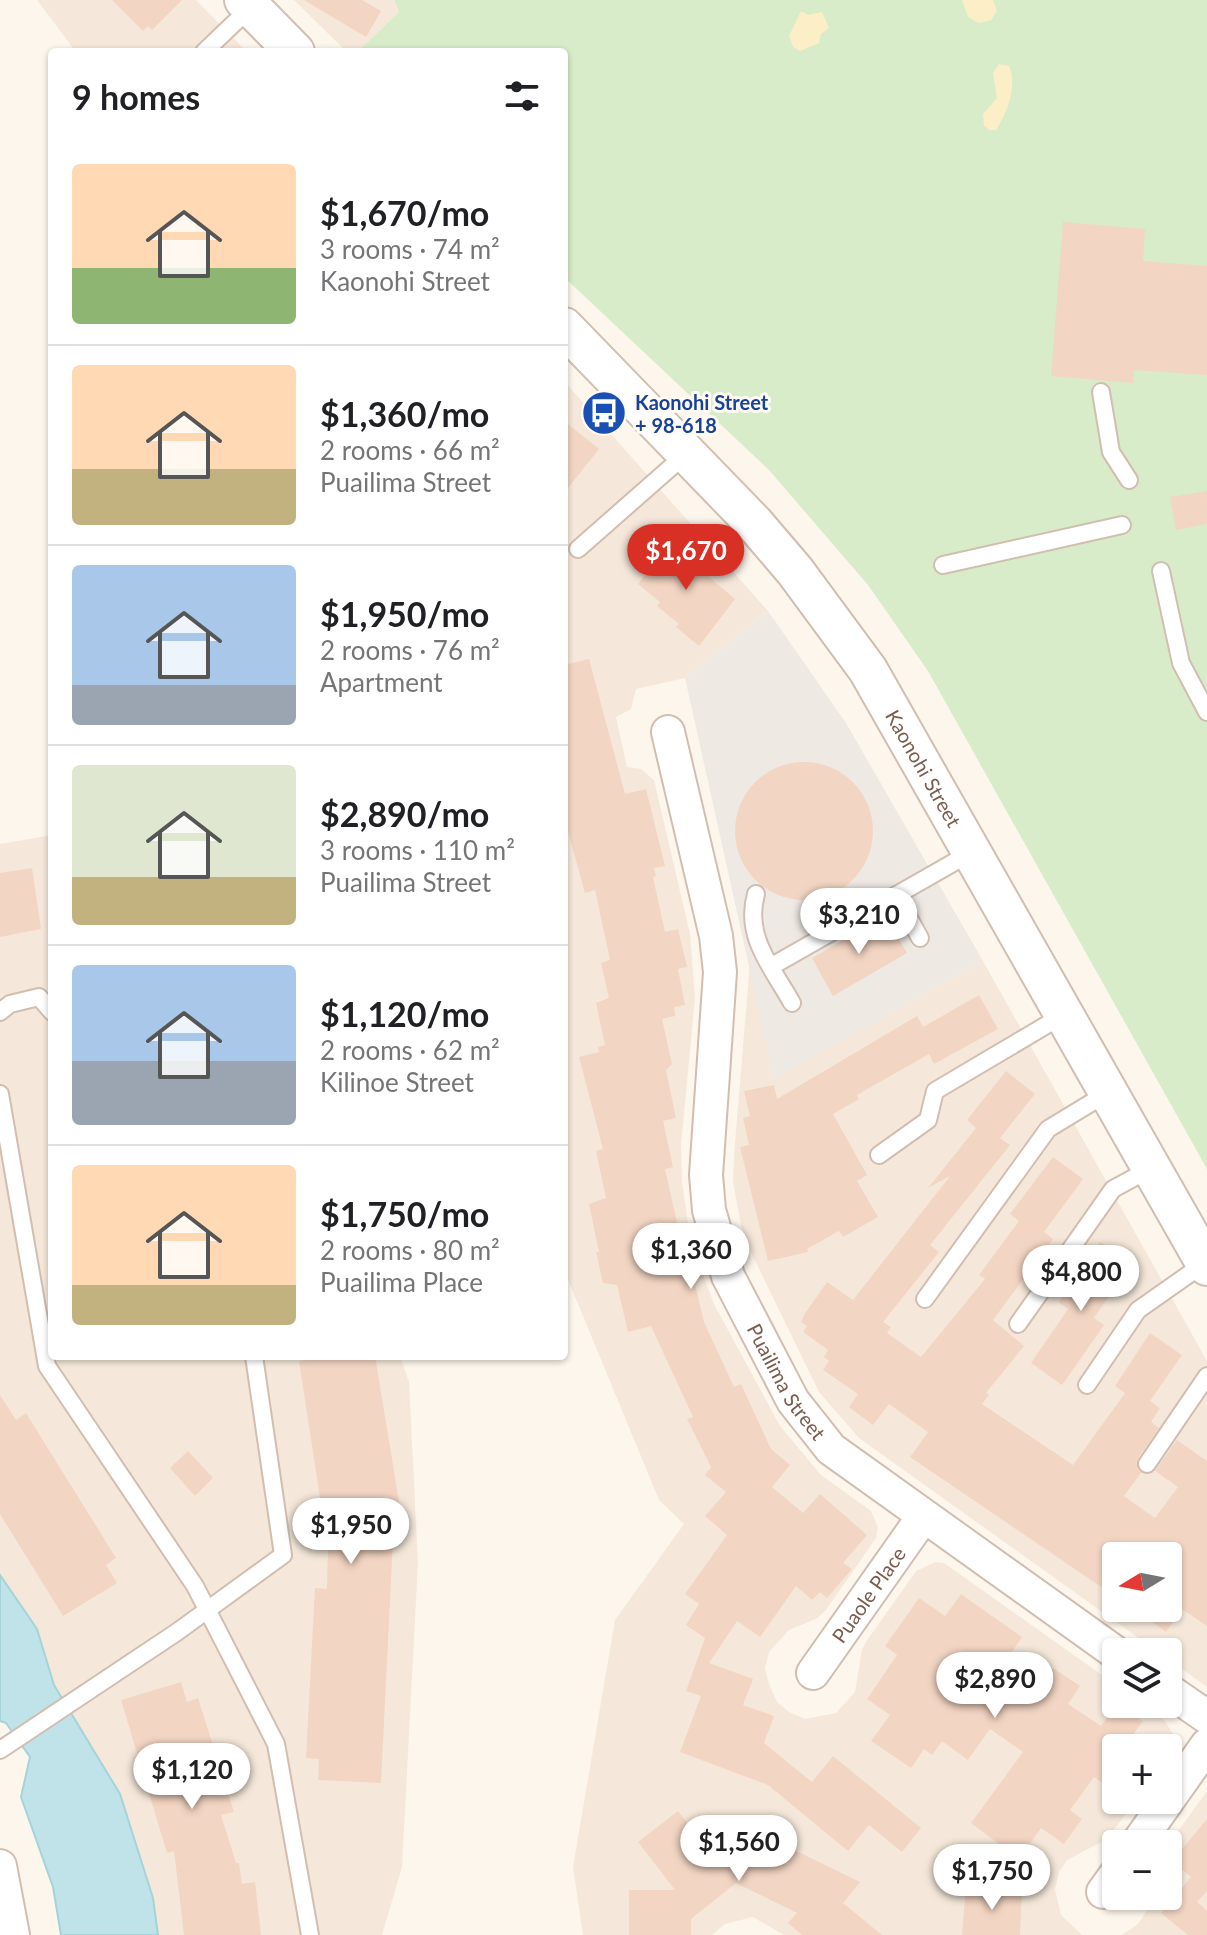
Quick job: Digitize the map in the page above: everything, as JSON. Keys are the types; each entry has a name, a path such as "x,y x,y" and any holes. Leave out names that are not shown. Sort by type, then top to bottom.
{"street":[{"path":"248,3 291,48"},
{"name":"Kaonohi Street","path":"568,331 754,523 836,623 900,721 1206,1265"},
{"name":"Puailima Street","path":"668,732 716,936 720,972 706,1175 716,1243 728,1276 808,1423 831,1449 1102,1643"},
{"name":"Puaole Place","path":"813,1673 923,1517"},
{"path":"1182,1700 1207,1717"},
{"path":"1147,1830 1207,1745"},
{"path":"0,1866 13,1935"}],"lane":[{"path":"208,48 248,3"},
{"path":"1101,392 1111,452 1129,480"},
{"path":"578,549 686,454"},
{"path":"943,565 1122,525"},
{"path":"1161,571 1181,663 1207,712"},
{"path":"772,966 973,851"},
{"path":"756,894 751,925 792,1003"},
{"path":"896,895 920,938"},
{"path":"0,1012 10,1004 39,997 48,1007"},
{"path":"879,1155 928,1120 935,1091 1065,1014"},
{"path":"925,1299 1048,1129 1109,1092"},
{"path":"0,1094 47,1366 209,1610 276,1744 310,1935"},
{"path":"1018,1324 1113,1189 1152,1168"},
{"path":"1087,1385 1138,1310 1206,1265"},
{"path":"0,1750 209,1610 283,1555 255,1360"},
{"path":"1147,1464 1207,1376"}],"shaded area":[{"path":"37,0 196,0 243,48 73,48"},
{"path":"294,0 394,0 399,12 361,48 343,48"},
{"path":"568,386 768,611 685,678 636,689 631,709 616,717 627,767 641,769 654,780 690,934 695,998 681,1145 682,1182 691,1243 714,1304 780,1426 821,1475 871,1511 878,1527 876,1538 826,1610 816,1619 789,1630 769,1652 765,1669 769,1684 777,1702 805,1719 836,1713 855,1692 862,1649 868,1639 916,1571 935,1562 944,1563 1102,1675 1102,1718 1164,1720 1173,1734 1102,1734 1102,1814 1126,1814 1114,1830 1102,1830 1102,1842 1067,1860 1059,1872 1055,1889 1061,1915 1082,1935 784,1935 753,1917 725,1924 712,1935 583,1935 573,1867 615,1620 684,1524 659,1500 568,1280"},
{"path":"768,611 846,723 983,961 774,1079 685,678"},
{"path":"48,836 48,1360 401,1360 409,1382 418,1563 402,1867 382,1935 158,1935 153,1898 120,1794 54,1685 37,1629 0,1575 0,844"},
{"path":"983,961 1207,1361 1207,1687 1182,1669 1182,1638 1138,1638 1116,1622 1182,1622 1182,1542 1102,1542 1102,1612 859,1438 819,1392 743,1236 733,1182 750,962 774,1078"},
{"path":"1207,1791 1207,1935 1122,1935 1138,1924 1146,1910 1182,1910 1182,1830 1179,1830"}],"green space":[{"path":"394,0 1207,0 1207,1169 928,671 868,585 769,470 568,281 568,48 361,48 399,12"}],"sand":[{"path":"962,0 993,0 997,11 991,20 979,23 968,17"},
{"path":"801,11 808,15 822,12 829,28 821,34 819,43 800,51 793,47 789,36"},
{"path":"999,64 1009,66 1012,90 996,130 989,130 984,125 983,114 997,98 993,73"}],"water":[{"path":"0,1575 37,1629 54,1685 120,1794 153,1898 158,1935 61,1935 53,1887 21,1797 30,1757 6,1723 0,1721"}],"building":[{"path":"112,0 182,0 152,30 148,26 143,31"},
{"path":"304,0 362,0 381,11 366,37"},
{"path":"1063,222 1145,229 1143,261 1207,266 1207,375 1134,370 1133,383 1051,376"},
{"path":"568,424 599,449 568,488"},
{"path":"1207,491 1207,524 1176,530 1170,497"},
{"path":"674,538 697,556 692,563 735,599 699,646 676,627 679,624 657,606 660,602 638,584"},
{"path":"589,659 625,794 646,789 665,866 654,868 656,876 653,877 665,932 678,929 687,967 678,969 685,1005 674,1007 675,1016 662,1019 672,1064 666,1070 676,1118 663,1121 673,1167 665,1169 689,1276 693,1276 704,1322 734,1387 741,1384 771,1449 790,1465 772,1487 803,1513 820,1494 867,1535 843,1563 852,1569 827,1598 820,1592 812,1600 796,1586 760,1637 737,1621 709,1663 753,1679 743,1705 774,1716 764,1743 812,1782 833,1756 921,1828 902,1852 869,1825 848,1851 768,1785 680,1752 701,1696 686,1691 705,1638 686,1625 699,1604 685,1594 727,1535 705,1516 726,1492 705,1475 711,1467 687,1419 693,1417 651,1326 628,1332 617,1285 603,1283 596,1252 599,1252 589,1204 606,1198 596,1151 603,1149 579,1057 599,1052 598,1047 605,1045 596,1003 609,998 601,963 610,960 595,890 585,893 568,831 568,664"},
{"path":"804,762 831,767 853,782 868,804 873,831 868,858 853,880 831,895 804,900 777,895 755,880 740,858 735,831 740,804 755,782 777,767"},
{"path":"32,868 41,929 0,937 0,873"},
{"path":"886,916 907,953 833,996 812,958"},
{"path":"979,995 998,1029 934,1064 929,1054 857,1095 859,1099 833,1114 867,1175 857,1181 878,1217 843,1237 839,1231 807,1249 808,1252 768,1261 740,1147 749,1145 743,1118 750,1116 744,1091 774,1085 777,1099 917,1016 923,1027"},
{"path":"1006,1071 1035,1094 1000,1138 1010,1145 930,1245 939,1252 883,1322 891,1327 887,1333 921,1357 985,1279 979,1275 1019,1221 1010,1214 1053,1157 1083,1179 1044,1232 1053,1239 993,1320 1024,1346 986,1393 989,1395 982,1404 1073,1465 1125,1393 1115,1386 1150,1333 1182,1355 1150,1401 1160,1408 1151,1422 1159,1428 1138,1458 1141,1473 1124,1496 1155,1518 1178,1487 1155,1471 1177,1440 1207,1461 1207,1626 1182,1609 1182,1542 1102,1542 1102,1587 910,1457 928,1432 889,1404 873,1425 849,1407 858,1394 823,1370 829,1361 824,1357 828,1350 803,1332 807,1326 801,1322 804,1315 827,1282 853,1300 950,1176 928,1188 976,1128 967,1120"},
{"path":"1100,1242 1132,1263 1094,1318 1104,1325 1062,1385 1031,1363 1068,1309 1059,1302"},
{"path":"376,1360 405,1538 393,1540 381,1783 318,1780 319,1759 306,1758 315,1588 327,1589 328,1550 299,1361"},
{"path":"0,1395 16,1420 26,1413 116,1558 106,1565 117,1583 63,1616 0,1514"},
{"path":"188,1451 213,1478 195,1496 170,1468"},
{"path":"961,1594 1022,1637 1006,1661 1040,1686 1053,1668 1080,1686 1068,1704 1101,1726 1107,1718 1138,1718 1143,1721 1133,1734 1102,1734 1102,1782 1094,1777 1070,1810 1082,1819 1064,1844 1041,1828 1019,1859 971,1823 1023,1752 990,1729 968,1760 942,1741 932,1755 924,1749 911,1768 871,1741 890,1715 867,1699 897,1655 885,1646 919,1598 945,1616"},
{"path":"1152,1622 1173,1622 1166,1632"},
{"path":"181,1682 187,1702 198,1698 234,1812 221,1815 236,1863 239,1863 242,1884 255,1882 261,1935 184,1935 174,1851 167,1853 121,1700"},
{"path":"678,1811 693,1830 699,1826 726,1860 743,1825 860,1882 843,1903 882,1935 802,1935 788,1923 797,1913 736,1883 691,1919 691,1935 629,1935 629,1890 675,1890 638,1842"},
{"path":"1207,1819 1207,1891 1197,1902 1207,1911 1207,1935 1188,1935 1161,1913 1164,1910 1182,1910 1182,1888 1191,1877 1182,1869 1182,1849"},
{"path":"966,1887 1022,1889 1020,1935 962,1935"}],"place":[{"name":"Kaonohi Street + 98-618","path":"604,413"}]}
